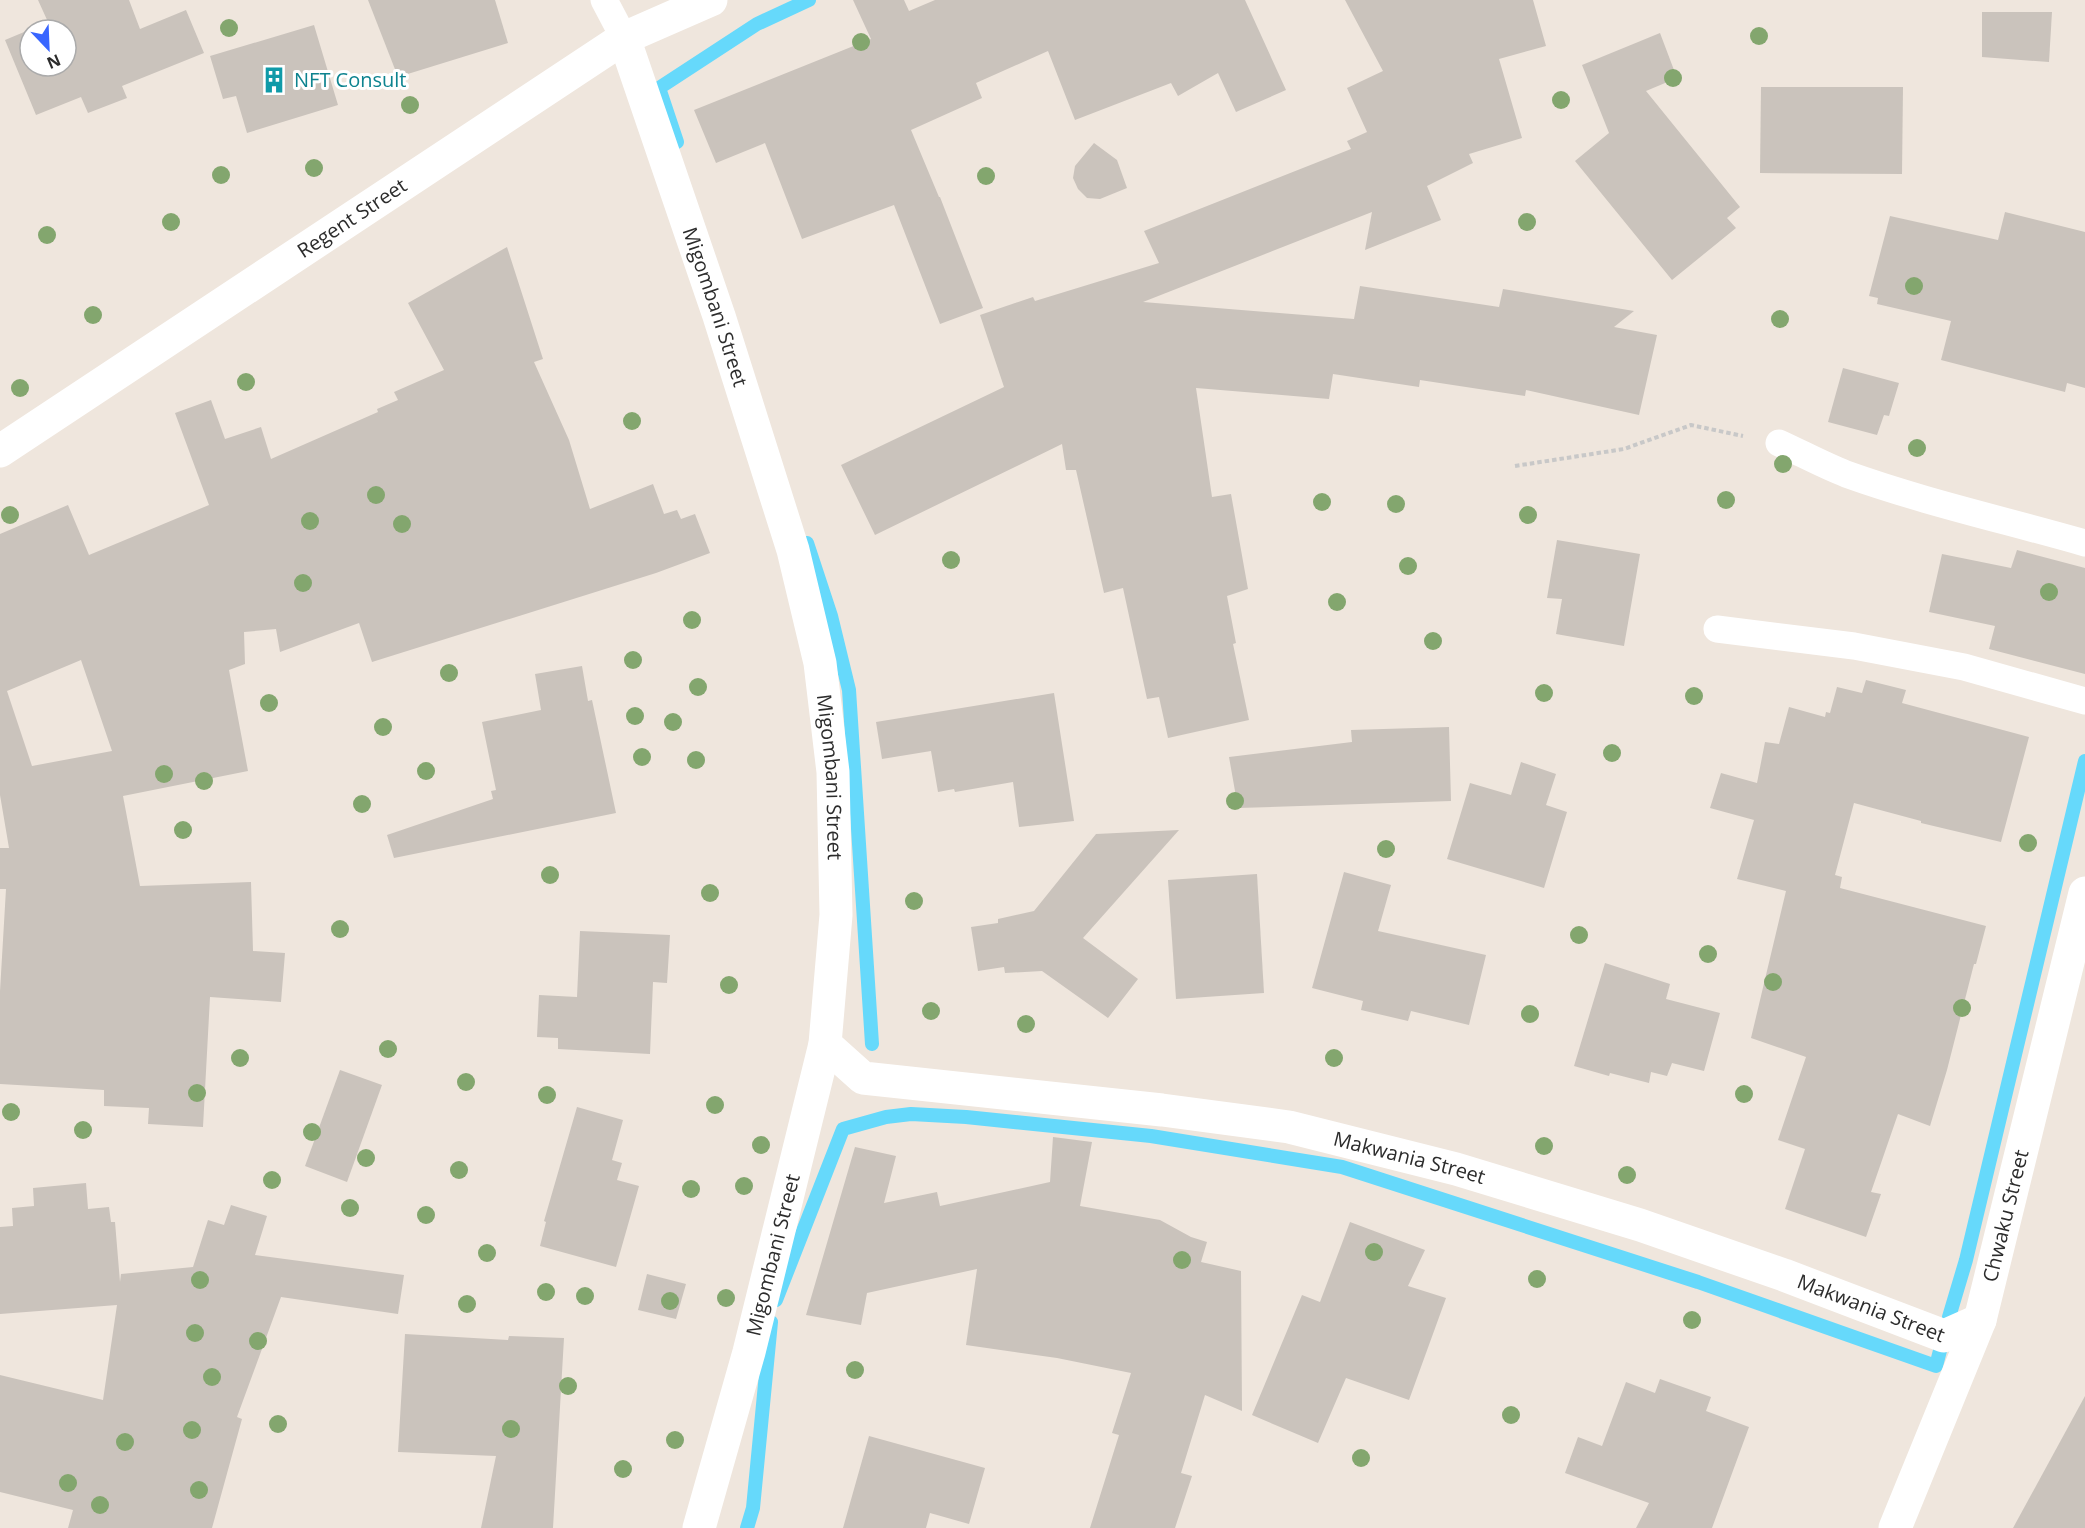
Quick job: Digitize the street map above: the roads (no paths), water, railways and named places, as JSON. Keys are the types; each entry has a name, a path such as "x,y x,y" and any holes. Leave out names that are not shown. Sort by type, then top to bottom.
{"main road":[{"name":"Regent Street","path":"0,451 624,38 711,0"},
{"name":"Migombani Street","path":"624,38 719,316 789,539 820,663 833,772 836,903 825,1044 749,1352 699,1528"},
{"name":"Chwaku Street","path":"1895,1528 1980,1320 2085,893"},
{"name":"Makwania Street","path":"825,1044 863,1078 1128,1106 1289,1127 1456,1169 1640,1225 1785,1275 1944,1336 1980,1320"}],"lane":[{"path":"604,0 624,38"},
{"path":"1779,442 1844,473 1930,501 2085,543"},
{"path":"1718,630 1854,646 1964,667 2085,701"}],"waterway":[{"path":"677,142 659,88 757,24 809,0"},
{"path":"807,543 831,616 849,690 872,1044"},
{"path":"1949,1317 1966,1260 2085,761"},
{"path":"776,1300 843,1129 886,1117 911,1114 966,1117 1151,1136 1342,1167 1698,1282 1936,1366 1943,1339"},
{"path":"747,1528 753,1508 771,1322"}],"place":[{"name":"NFT Consult","path":"274,80"}]}
